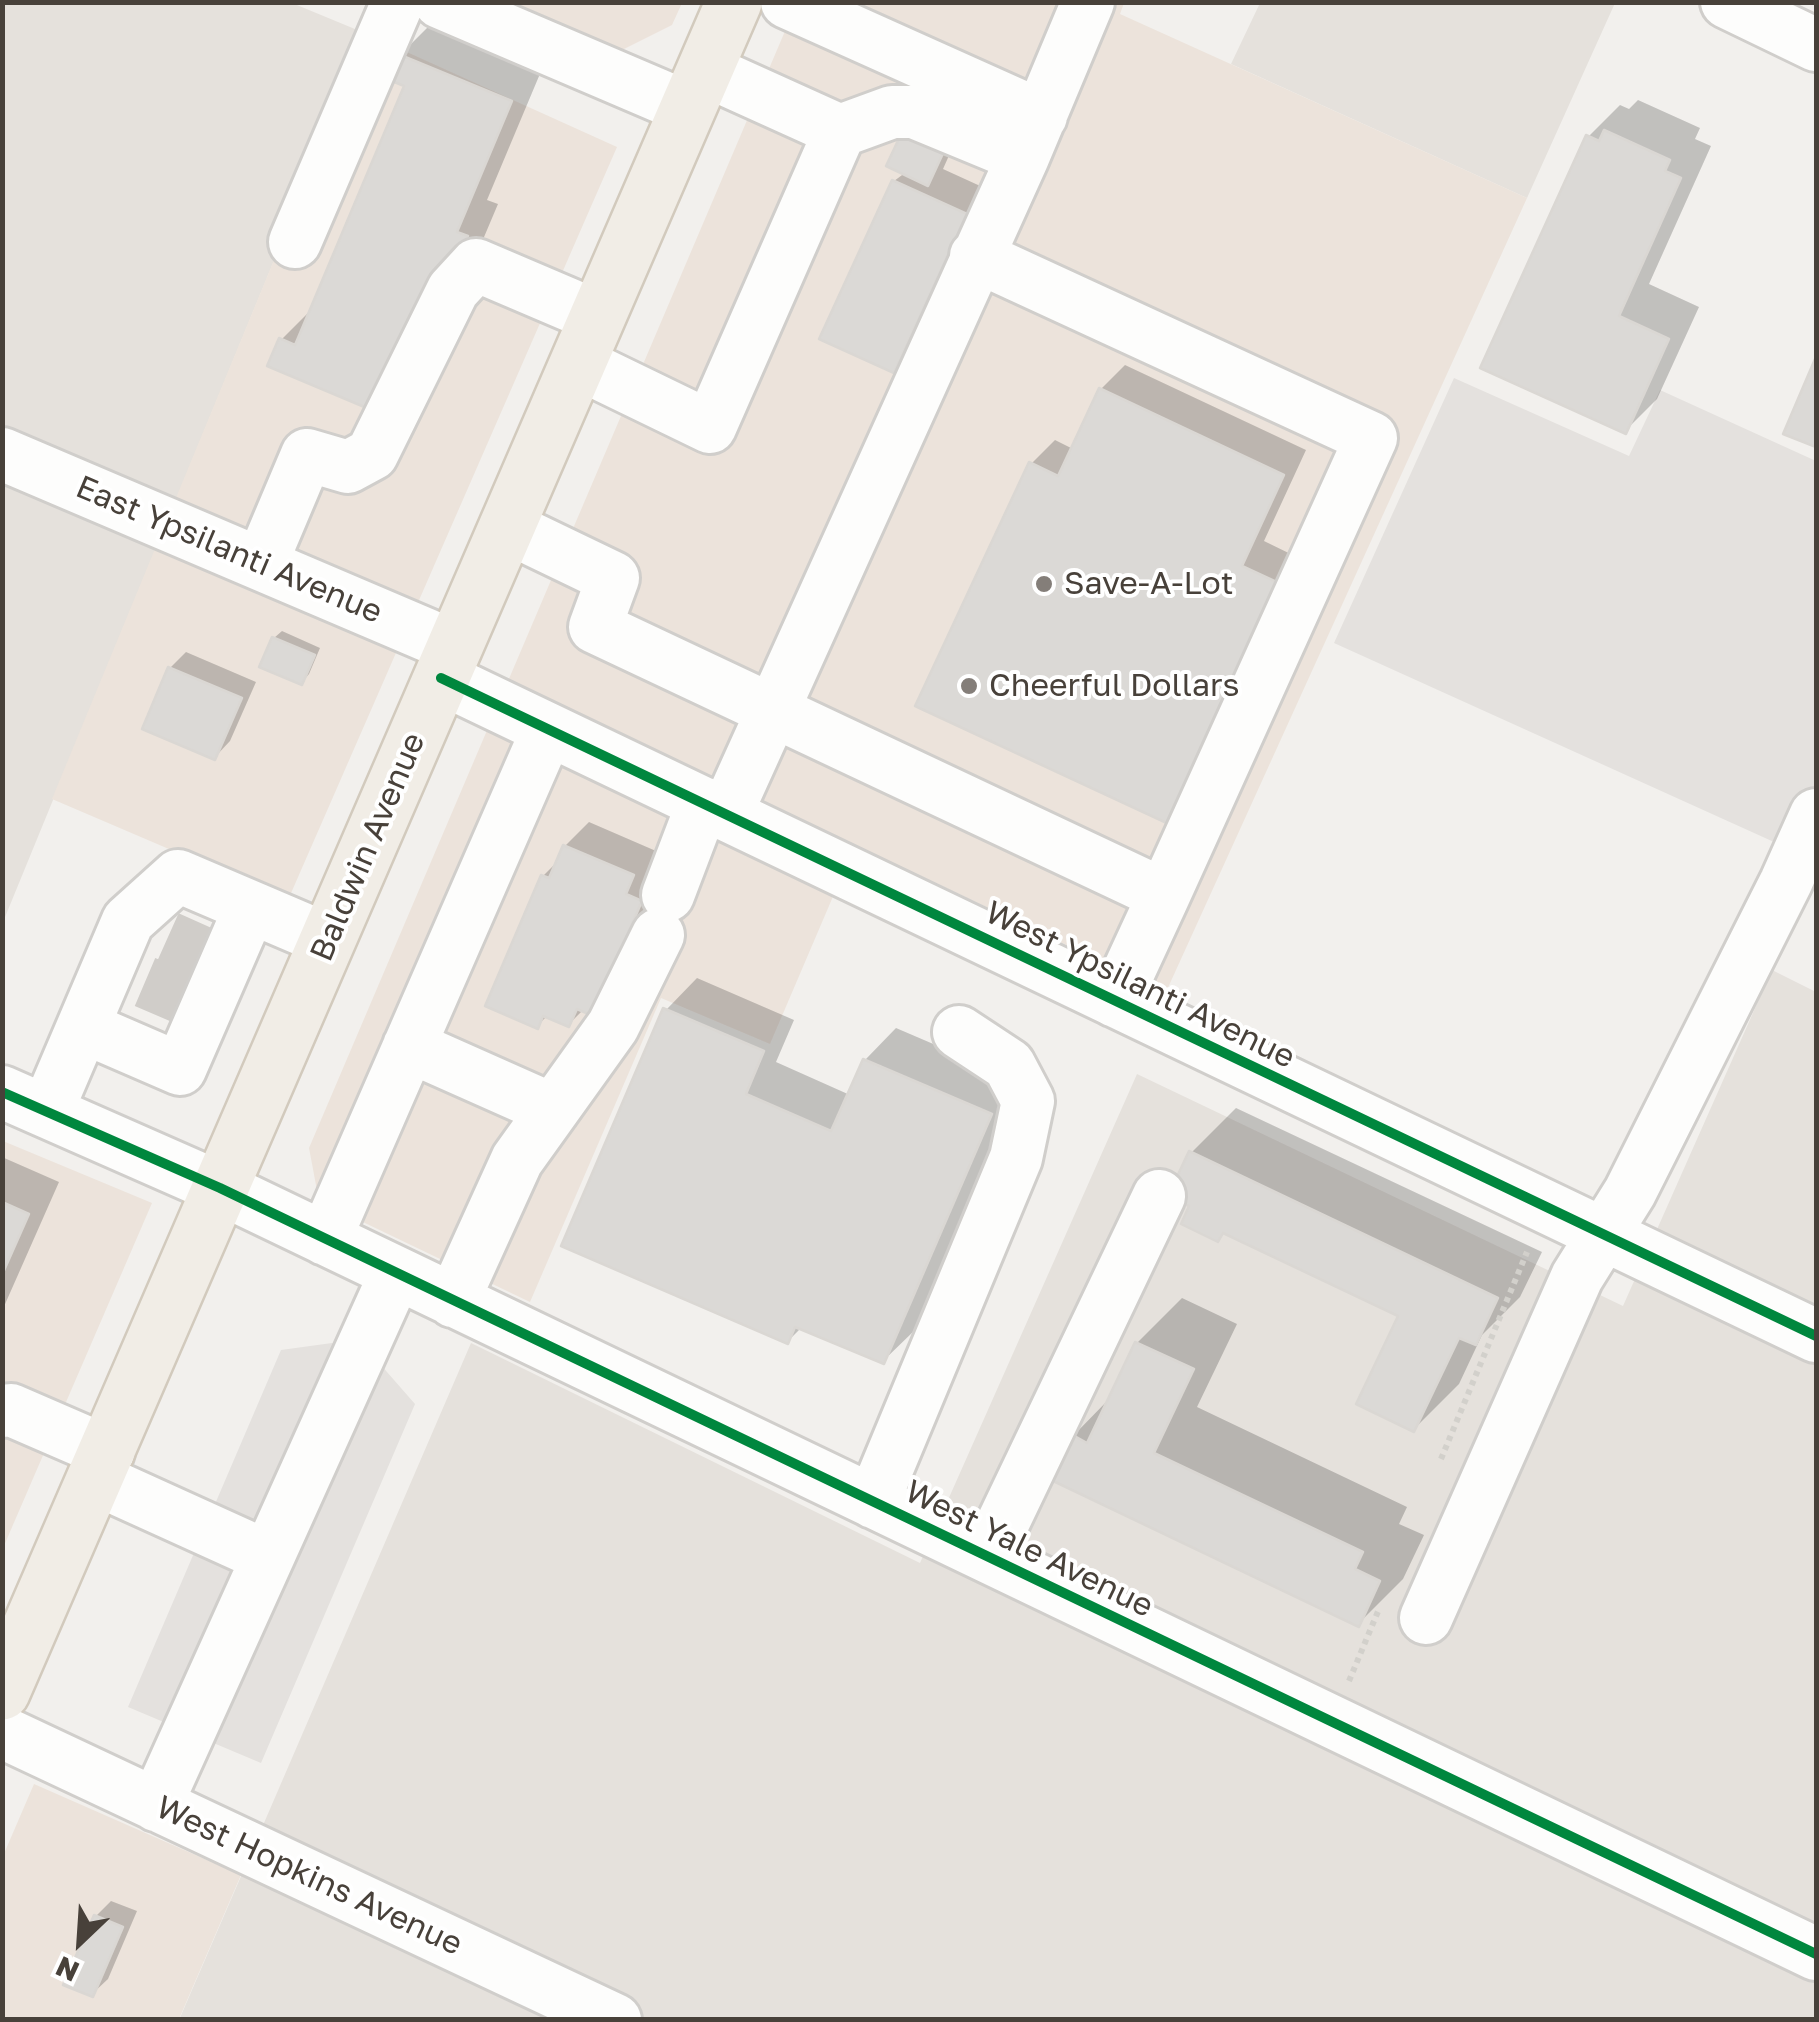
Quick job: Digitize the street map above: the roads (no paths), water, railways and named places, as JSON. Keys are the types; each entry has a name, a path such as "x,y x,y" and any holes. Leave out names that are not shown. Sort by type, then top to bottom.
{"main road":[{"name":"Baldwin Avenue","path":"2,1692 734,2"}],"street":[{"path":"295,242 398,2"},
{"path":"440,2 697,89 840,131 892,112 914,112 1032,136"},
{"path":"787,2 1032,136"},
{"path":"453,1301 517,1160 613,1026 714,809 776,710 1088,2"},
{"path":"1727,2 1816,45"},
{"path":"261,564 308,456 348,467 372,454 453,290 476,266 710,426 840,131"},
{"path":"976,256 1371,438 1116,1001"},
{"name":"East Ypsilanti Avenue","path":"2,454 261,564 448,662"},
{"path":"507,527 613,578 596,627 1164,895"},
{"name":"West Ypsilanti Avenue","path":"448,662 548,729 1816,1336"},
{"path":"325,1239 548,729"},
{"path":"1426,1618 1577,1277 1630,1192 1816,815"},
{"path":"83,1027 180,1069 172,966 178,876 328,940"},
{"path":"25,1101 83,1027 250,908"},
{"path":"873,1502 1016,1158 1028,1101 1008,1065 958,1032"},
{"path":"409,1046 553,1110"},
{"name":"West Yale Avenue","path":"25,1101 220,1188 1816,1954"},
{"path":"986,1556 1158,1196"},
{"path":"156,1804 396,1273"},
{"path":"2,1411 11,1410 268,1557"},
{"name":"West Hopkins Avenue","path":"2,1732 615,2020"}],"tunnel":[{"path":"168,937 206,954"},
{"path":"145,982 187,1000"}],"place":[{"name":"Save-A-Lot","path":"1044,584"},
{"name":"Cheerful Dollars","path":"969,686"}]}
